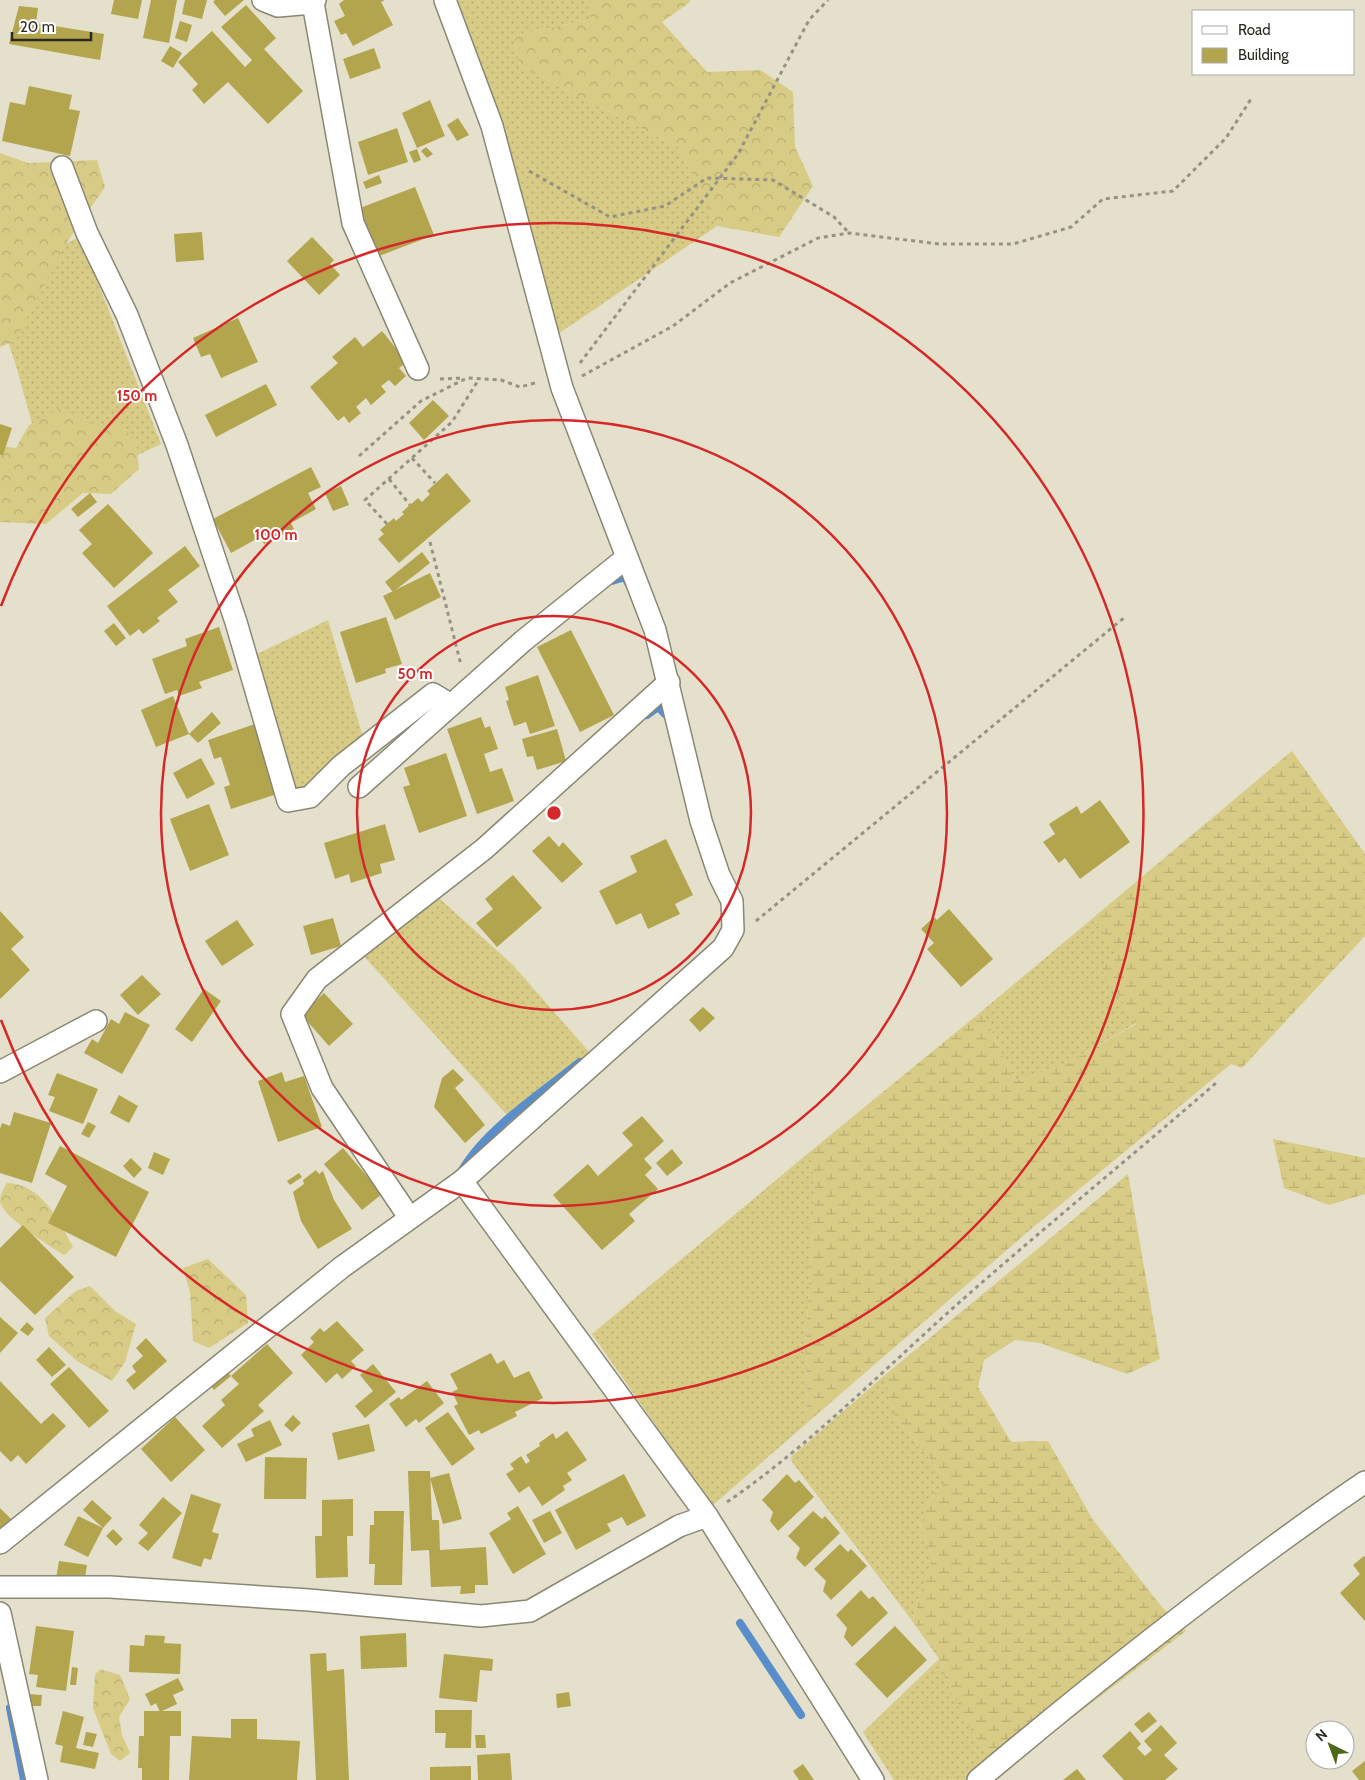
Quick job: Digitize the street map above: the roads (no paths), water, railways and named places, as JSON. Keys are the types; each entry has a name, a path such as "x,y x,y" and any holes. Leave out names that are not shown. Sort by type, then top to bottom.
{"street":[{"path":"263,0 278,6 314,1 353,223 418,369"},
{"path":"0,1543 342,1267 462,1181 723,948 733,930 732,901 719,874 701,822 655,630 560,382 492,126 445,0"},
{"path":"62,167 87,233 127,315 177,445 236,622 288,801 310,797 341,766 433,694 451,705"},
{"path":"359,787 523,641 626,558"},
{"path":"409,1218 322,1088 292,1014 317,979 484,849 669,682"},
{"path":"0,1072 96,1021"},
{"path":"462,1181 706,1516 873,1780"},
{"path":"978,1780 1096,1682 1238,1572 1365,1482"},
{"path":"0,1587 110,1587 301,1599 481,1616 514,1615 530,1611 679,1526 706,1516"},
{"path":"0,1613 37,1780"}],"waterway":[{"path":"612,581 625,577 628,583"},
{"path":"647,715 658,707 670,719"},
{"path":"462,1170 500,1126 580,1062"},
{"path":"740,1623 801,1715"},
{"path":"10,1708 24,1780"}]}
